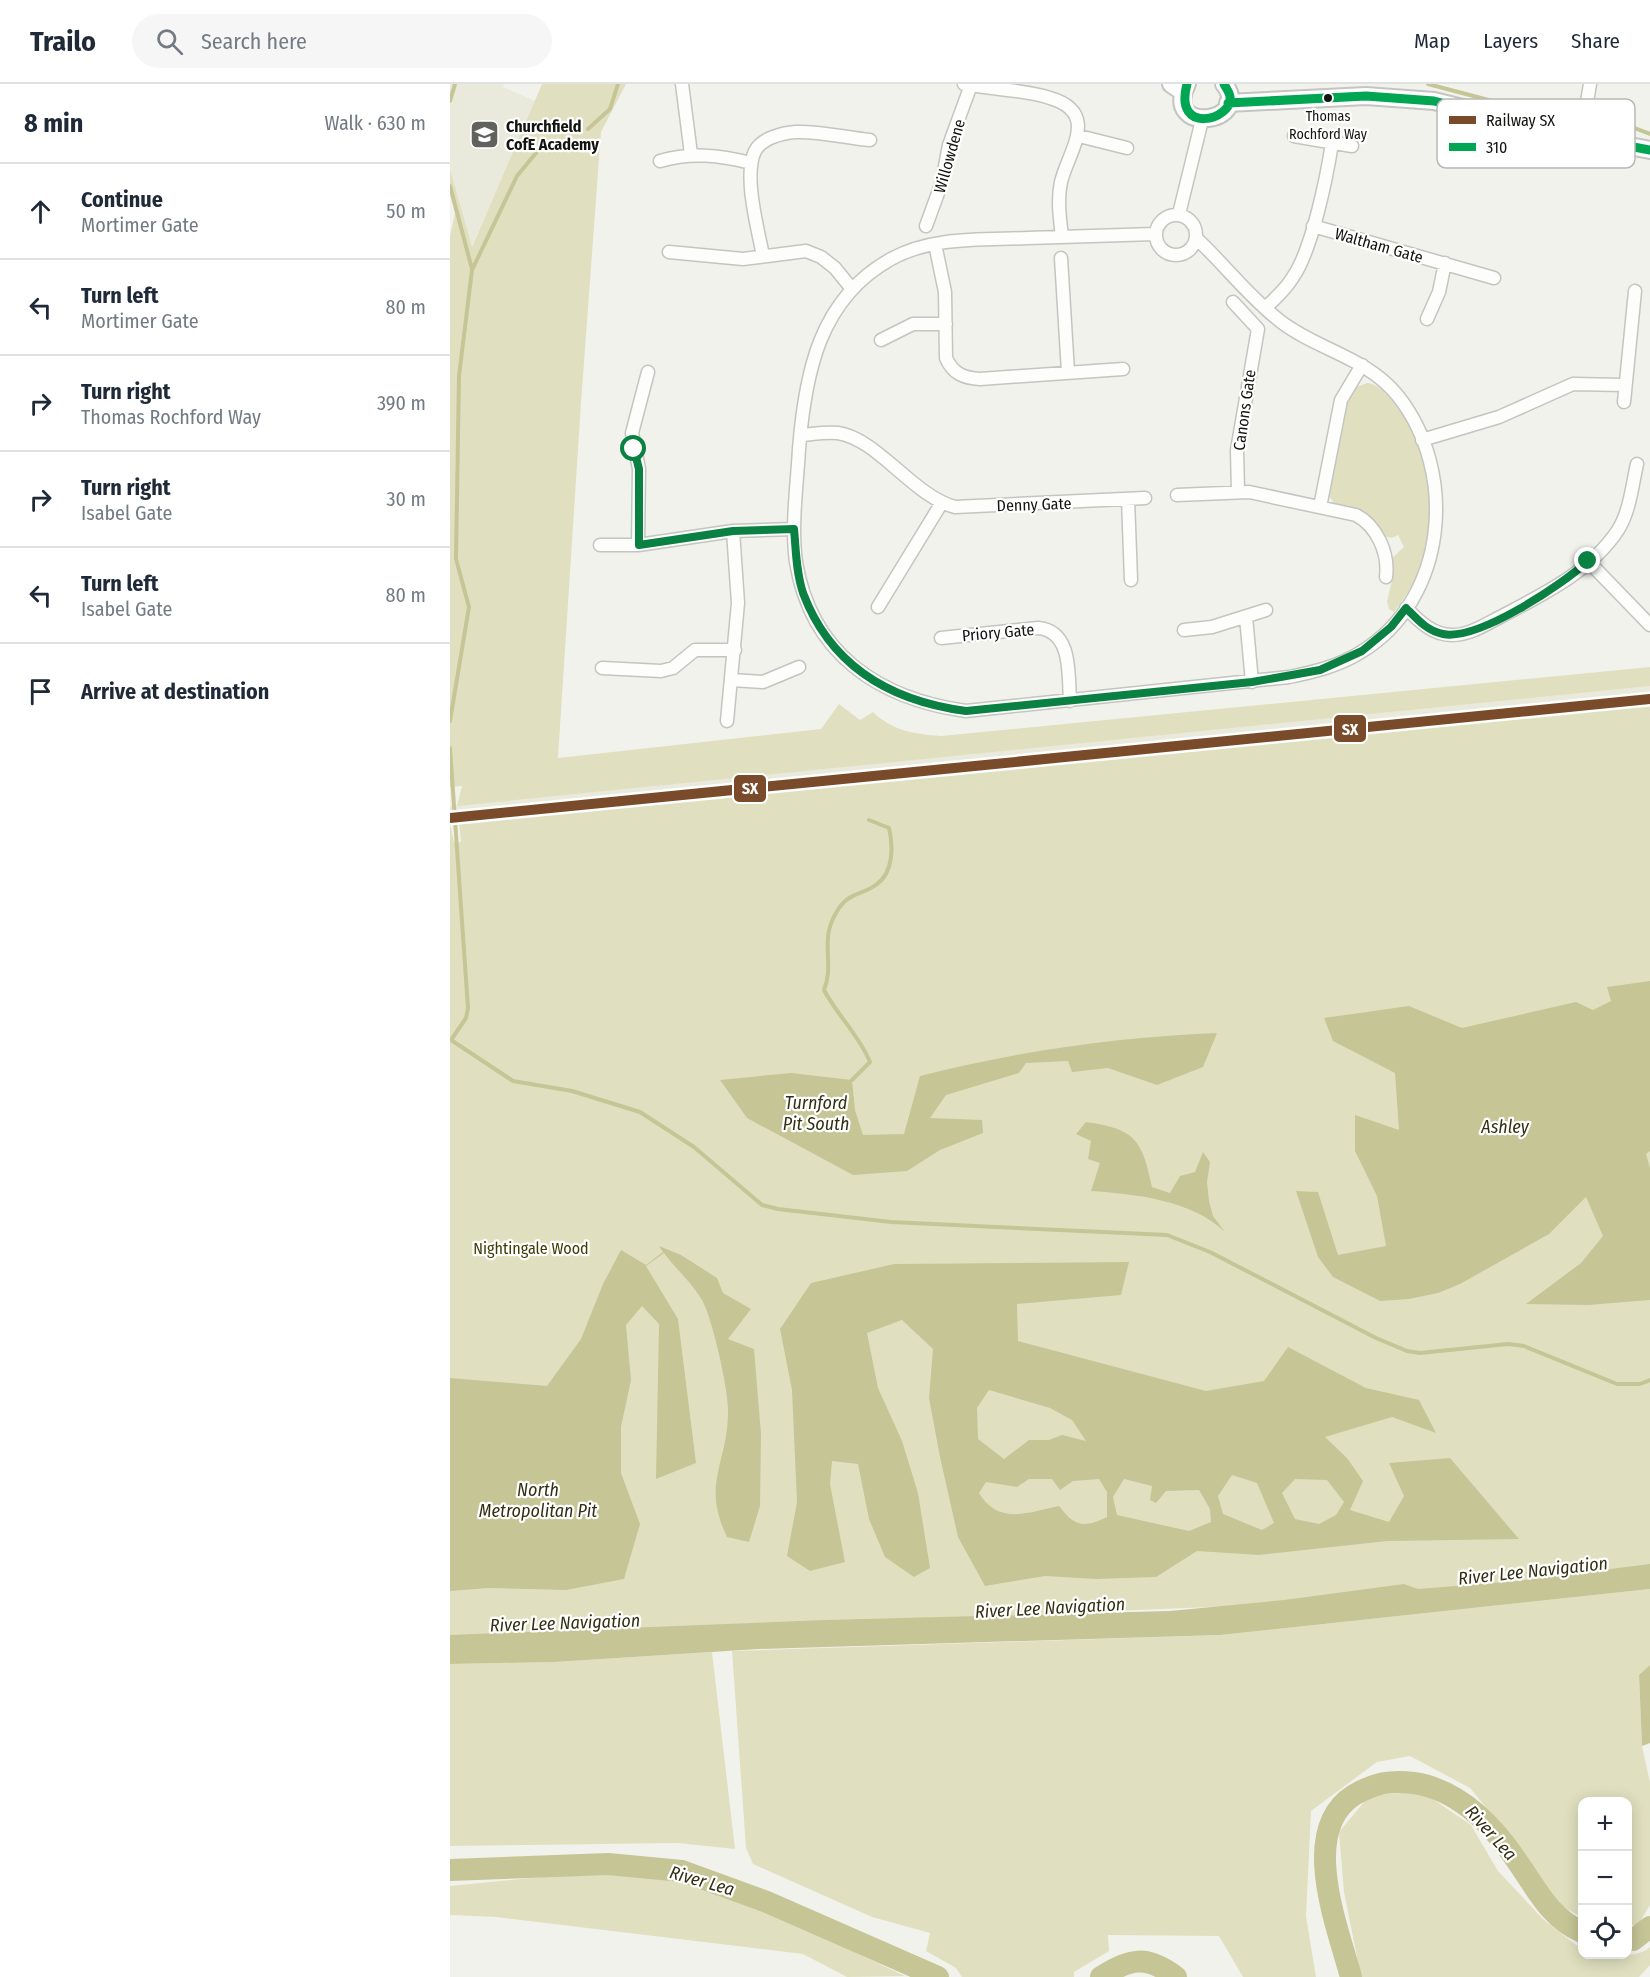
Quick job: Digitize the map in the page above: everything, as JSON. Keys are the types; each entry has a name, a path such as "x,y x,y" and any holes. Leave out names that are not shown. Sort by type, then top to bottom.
{"main road":[{"path":"1180,87 1185,107 1190,114 1202,120 1215,118 1225,110 1228,103 1228,88 1224,84"},
{"path":"1228,103 1366,96 1406,98 1437,103"},
{"path":"1635,147 1650,150"}],"street":[{"path":"682,84 691,154"},
{"name":"Willowdene","path":"926,226 942,182 949,145 967,85 1051,98 1066,105 1076,118 1079,136"},
{"path":"1179,214 1202,120"},
{"path":"763,256 752,194 751,163 756,149 766,140 796,132 870,140"},
{"path":"1062,237 1061,183 1079,136 1127,148"},
{"path":"1294,136 1352,146"},
{"name":"Waltham Gate","path":"1265,308 1297,272 1313,226 1332,142"},
{"path":"660,161 691,154 729,157 751,163"},
{"path":"1179,214 1195,227 1196,238 1193,246 1185,253 1172,255 1158,246 1155,234 1158,224 1166,216 1179,214"},
{"name":"Waltham Gate","path":"1313,226 1494,278"},
{"path":"1155,234 958,241 935,244 891,259 852,288 826,324 817,345 803,398 794,529 796,560 803,592 816,620 842,654 879,686 934,707 966,711 1252,682 1320,670 1345,661 1377,640 1406,608 1429,564 1435,527 1434,479 1422,440 1397,395 1362,365 1302,335 1265,308 1196,238"},
{"path":"935,244 945,292 946,358 955,371 966,378 1123,369"},
{"path":"669,252 743,259 806,251 828,263 852,288"},
{"path":"1061,258 1068,372"},
{"name":"Waltham Gate","path":"1427,319 1439,292 1445,263"},
{"path":"1623,402 1635,291"},
{"name":"Canons Gate","path":"1233,302 1258,329 1237,450 1238,492"},
{"path":"881,340 913,324 946,324"},
{"path":"1320,507 1341,400 1362,365"},
{"path":"639,545 639,469 632,433 648,372"},
{"path":"1422,440 1498,417 1573,384 1624,385"},
{"path":"801,435 839,434 856,439 941,504 878,607"},
{"path":"1406,608 1426,627 1440,633 1462,634 1545,594 1588,561 1610,540 1623,520 1637,464"},
{"path":"1177,495 1238,492 1356,515 1369,524 1384,552 1387,565 1386,577"},
{"name":"Denny Gate","path":"941,504 955,507 1145,498"},
{"path":"1128,499 1131,580"},
{"path":"600,545 639,545 733,531 794,529"},
{"path":"728,721 738,603 733,531"},
{"path":"1588,561 1650,625"},
{"path":"1184,630 1212,627 1266,610"},
{"path":"1246,617 1252,682"},
{"name":"Priory Gate","path":"941,638 1038,628 1049,630 1061,640 1066,653 1070,701"},
{"path":"602,668 661,671 673,668 695,650 735,650"},
{"path":"731,680 763,682 799,667"}],"shaded area":[{"name":"Churchfield CofE Academy","path":"450,84 504,84 503,87 535,101 471,248 450,169"},
{"path":"1650,686 1650,704 933,777 450,823 450,806"}],"green space":[{"path":"542,84 626,84 601,132 558,758 821,729 839,704 860,720 873,712 888,723 904,730 941,736 1650,667 1650,686 457,806 462,786 450,787 450,236 455,213 450,191 450,169 472,247"},
{"path":"1367,383 1384,392 1409,425 1418,443 1428,483 1430,525 1422,564 1417,577 1394,612 1389,609 1387,601 1393,577 1393,557 1404,547 1398,535 1392,538 1384,536 1366,513 1334,503 1329,496 1347,399 1354,388"},
{"name":"Nightingale Wood","path":"1650,704 1650,1567 1333,1602 450,1638 450,823 454,843 461,842 459,822 465,821 933,777"},
{"path":"1650,1589 1650,1665 1639,1675 1642,1746 1650,1782 1650,1905 1638,1925 1632,1925 1632,1797 1578,1797 1578,1915 1561,1906 1509,1835 1470,1788 1410,1756 1377,1762 1311,1811 1306,1916 1316,1977 1243,1977 1219,1936 1108,1935 1109,1951 1074,1972 1074,1977 962,1977 956,1968 926,1951 930,1933 872,1917 753,1864 746,1848 732,1651 1220,1635"},
{"path":"712,1652 735,1849 678,1843 450,1846 450,1664 555,1662"},
{"path":"1421,1791 1471,1825 1498,1871 1543,1919 1578,1945 1578,1959 1632,1959 1632,1954 1650,1947 1650,1965 1639,1977 1361,1977 1344,1892 1339,1832 1369,1796"},
{"path":"582,1873 681,1880 786,1920 905,1976 847,1977 803,1954 496,1917 450,1915 450,1886"}],"water":[{"name":"Ashley","path":"1650,981 1650,1151 1646,1154 1650,1168 1650,1300 1588,1305 1526,1304 1581,1263 1603,1236 1586,1197 1549,1234 1460,1284 1438,1293 1409,1299 1380,1301 1333,1277 1318,1257 1296,1191 1318,1192 1338,1255 1386,1246 1377,1196 1355,1151 1355,1115 1399,1130 1395,1073 1333,1041 1324,1018 1409,1006 1462,1028 1576,1002 1593,1010 1611,1001 1607,987"},
{"name":"Turnford Pit South","path":"1217,1033 1203,1067 1157,1085 1108,1068 1072,1072 1068,1061 1026,1063 1019,1073 946,1095 930,1118 982,1120 983,1133 940,1150 907,1171 853,1175 747,1118 720,1080 791,1073 852,1080 855,1110 863,1135 904,1134 920,1076 1031,1052 1142,1038"},
{"path":"1086,1122 1116,1128 1134,1139 1140,1147 1152,1187 1170,1193 1180,1176 1195,1172 1203,1152 1210,1162 1207,1182 1213,1216 1225,1232 1212,1221 1180,1206 1144,1197 1091,1191 1100,1163 1088,1159 1091,1141 1076,1134"},
{"name":"North Metropolitan Pit","path":"659,1246 681,1255 717,1278 723,1293 751,1309 728,1339 754,1349 761,1434 760,1506 749,1542 727,1537 716,1502 716,1487 727,1429 728,1401 715,1337 702,1300 664,1253 646,1266 678,1319 696,1463 656,1479 659,1324 642,1306 626,1325 631,1380 621,1427 621,1473 640,1524 624,1579 566,1590 488,1588 450,1591 450,1378 547,1386 581,1339 603,1284 621,1250 646,1265 663,1252"},
{"path":"1129,1262 1121,1295 1017,1304 1018,1341 1206,1391 1264,1381 1288,1347 1366,1388 1419,1400 1436,1433 1392,1417 1325,1437 1347,1458 1363,1481 1350,1510 1389,1522 1404,1496 1389,1463 1450,1458 1519,1539 1387,1541 1259,1555 1197,1551 1156,1577 1096,1579 1045,1576 985,1586 958,1537 940,1457 929,1398 933,1349 902,1320 867,1333 878,1388 902,1441 918,1493 930,1568 914,1577 885,1557 869,1519 858,1464 832,1461 830,1484 845,1562 810,1571 787,1556 797,1502 792,1390 780,1329 811,1283 894,1264","holes":["989,1390 1050,1408 1072,1420 1086,1441 1062,1435 1049,1440 1029,1440 1004,1459 978,1439 977,1408","1232,1475 1257,1483 1274,1523 1262,1530 1223,1514 1218,1496","1029,1479 1052,1479 1060,1490 1073,1481 1099,1479 1107,1492 1107,1517 1092,1523 1080,1524 1070,1518 1059,1506 1025,1513 1005,1513 996,1510 979,1493 986,1482 1017,1487","1124,1479 1152,1486 1150,1500 1156,1503 1166,1491 1199,1490 1210,1509 1211,1522 1189,1531 1117,1515 1113,1497","1295,1479 1327,1480 1344,1502 1336,1515 1319,1524 1295,1519 1282,1493"]},
{"path":"1650,1564 1650,1589 1220,1635 758,1649 555,1662 450,1664 450,1635 825,1620 1170,1611 1284,1600 1404,1584 1418,1589 1516,1581"},
{"path":"1650,1665 1650,1743 1642,1746 1639,1675"}],"waterway":[{"path":"450,101 455,84"},
{"path":"588,129 610,109 618,84"},
{"path":"1428,84 1485,99"},
{"path":"1635,128 1650,134"},
{"path":"450,721 469,607 456,559 459,376 472,270 517,176 536,153"},
{"path":"450,186 472,269"},
{"path":"450,748 468,1008 466,1018 451,1040"},
{"path":"852,1080 870,1062 860,1043 824,990 828,971 828,933 836,913 850,897 871,888 883,879 891,858 889,828 869,820"},
{"path":"451,1040 513,1081 572,1091 640,1112 694,1147 762,1205 778,1209 891,1222 1167,1235 1210,1252 1376,1338 1407,1351 1420,1353 1508,1344 1524,1346 1617,1384 1640,1384 1650,1380"},
{"name":"River Lea","path":"1351,1977 1331,1907 1325,1855 1328,1831 1337,1811 1354,1795 1383,1783 1414,1783 1431,1787 1461,1802 1499,1836 1553,1912 1578,1930"},
{"name":"River Lea","path":"450,1870 608,1864 682,1871 767,1902 938,1977"},
{"name":"River Lea","path":"1632,1940 1650,1927"},
{"name":"River Lea","path":"1101,1977 1121,1966 1138,1962 1156,1965 1176,1977"}],"rail line":[{"name":"SX","path":"450,818 1650,699"}],"transit line":[{"name":"310","path":"1187,84 1185,100 1188,111 1195,117 1204,119 1223,112 1228,105 1230,95 1224,84"},
{"name":"310","path":"1228,103 1366,96 1437,102"},
{"name":"310","path":"1635,147 1650,150"}],"place":[{"name":"Thomas Rochford Way","path":"1328,98"},
{"name":"Churchfield CofE Academy","path":"485,135"}],"route":[{"path":"634,449 639,469 639,545 733,531 794,529 796,560 803,592 816,620 834,646 856,669 879,686 934,707 966,711 988,711 1252,682 1320,670 1345,661 1362,651 1391,627 1406,608 1426,627 1440,633 1462,634 1476,630 1545,594 1588,561"}],"water label":[{"name":"River Lee Navigation","path":"1533,1571"},
{"name":"River Lee Navigation","path":"1050,1608"},
{"name":"River Lee Navigation","path":"565,1623"}]}
